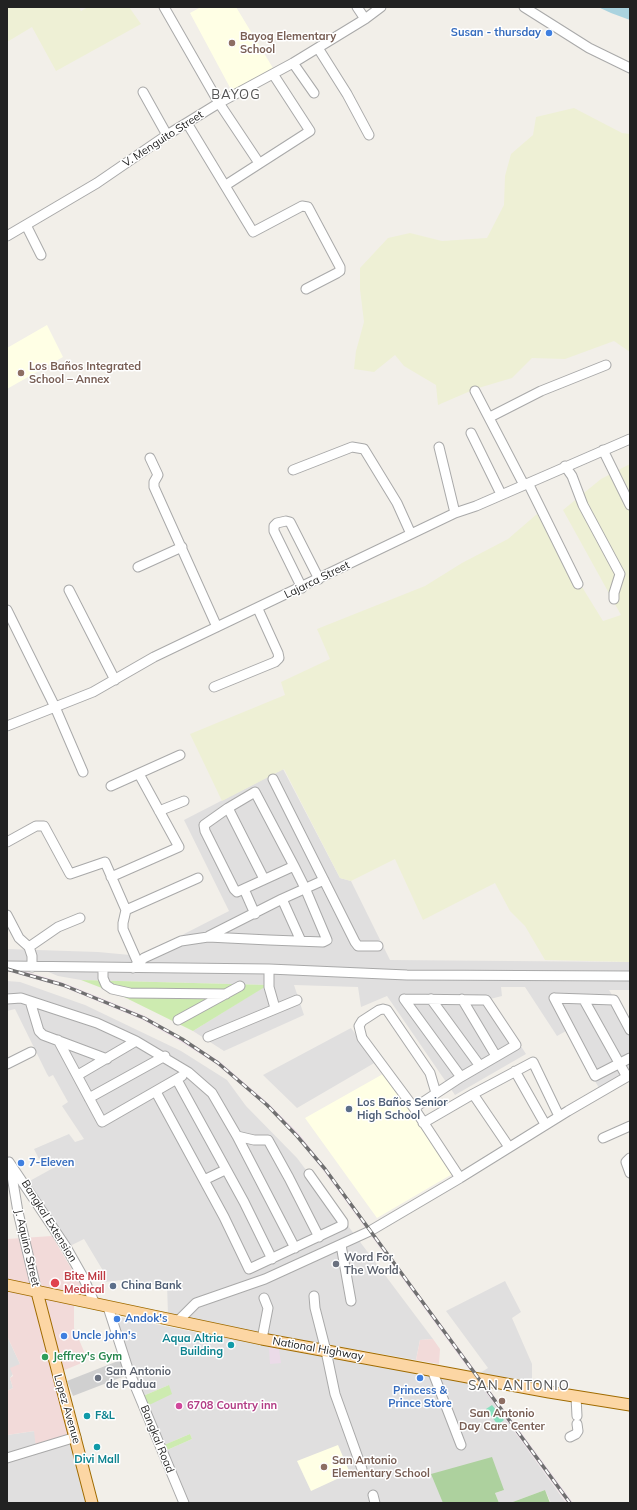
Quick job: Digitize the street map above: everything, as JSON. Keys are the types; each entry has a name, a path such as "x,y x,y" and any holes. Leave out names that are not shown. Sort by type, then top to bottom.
{"main road":[{"name":"National Highway","path":"7,1285 262,1340 630,1405"},
{"name":"Lopez Avenue","path":"37,1292 59,1382 76,1437 92,1503"}],"street":[{"path":"164,7 219,103 259,163"},
{"path":"357,7 365,19"},
{"name":"V. Menguito Street","path":"7,236 97,183 167,135 219,103 293,63 365,19 381,7"},
{"path":"524,7 589,48 630,68"},
{"path":"318,48 347,94 369,135"},
{"path":"293,63 314,93"},
{"path":"226,185 310,131 273,74"},
{"path":"143,92 167,135"},
{"path":"187,123 226,185 252,232 302,206 308,207 340,267 340,271 306,289"},
{"path":"26,225 41,255"},
{"path":"490,417 541,391 606,365"},
{"path":"475,391 526,484 578,584"},
{"path":"471,432 501,494"},
{"name":"Lajarca Street","path":"7,726 93,692 154,657 302,588 455,513 476,506 630,439"},
{"path":"293,470 352,447 364,450 397,502 411,534"},
{"path":"439,447 455,513"},
{"path":"603,450 630,505"},
{"path":"150,458 158,475 154,482 154,487 217,627"},
{"path":"565,466 620,574 614,593 614,599"},
{"path":"302,588 274,531 274,526 277,523 286,521 290,522 319,579"},
{"path":"138,567 182,547"},
{"path":"69,590 115,680"},
{"path":"214,687 275,662 278,658 278,653 258,609"},
{"path":"7,610 55,707 83,772"},
{"path":"111,786 180,755"},
{"path":"111,877 179,847 139,774"},
{"path":"273,778 358,946 378,946"},
{"path":"135,966 144,958 181,941 208,937 301,941 327,940 305,888 294,866 256,792 228,808 204,825 205,831 234,889 238,892 294,866"},
{"path":"159,812 184,801"},
{"path":"228,808 264,879"},
{"path":"7,842 36,826 44,826 70,874 105,862 126,910 122,923 135,966"},
{"path":"126,910 198,878"},
{"path":"208,937 282,899 324,880"},
{"path":"244,889 255,914"},
{"path":"282,899 301,941"},
{"path":"7,915 19,938 29,948 32,956 32,967"},
{"path":"29,948 58,927 80,918"},
{"path":"7,966 103,968 135,966 407,974 630,976"},
{"path":"103,968 103,978 106,985 112,989 130,993 226,994"},
{"path":"269,969 269,987 275,1008"},
{"path":"178,1020 240,986"},
{"path":"7,998 21,998 97,1023 136,1040 165,1056 188,1072 212,1093 237,1136 295,1248"},
{"path":"630,1030 614,1000 554,998 595,1076 630,1058"},
{"path":"414,1108 461,1077 516,1045 486,1000 404,999 461,1077"},
{"path":"431,999 480,1066"},
{"path":"208,1038 296,1000"},
{"path":"462,1000 496,1056"},
{"path":"178,1321 196,1302 265,1279 341,1245 372,1229 460,1178 545,1124 629,1076 620,1064 584,1000"},
{"path":"30,1001 39,1030 43,1035 108,1059"},
{"path":"436,1093 430,1073 387,1010 384,1009 369,1015 359,1026 362,1038 414,1108 460,1178"},
{"path":"58,1040 102,1122 177,1080 188,1072"},
{"path":"78,1075 108,1059 136,1040"},
{"path":"7,1064 31,1052"},
{"path":"89,1098 165,1056"},
{"path":"423,1123 473,1094 534,1062 559,1116"},
{"path":"515,1071 545,1124"},
{"path":"177,1080 225,1170 244,1202 272,1259"},
{"path":"156,1092 204,1180 249,1269 343,1225 343,1222 309,1174"},
{"path":"473,1094 510,1147"},
{"path":"603,1138 630,1126"},
{"path":"237,1136 254,1140 268,1140 319,1237"},
{"path":"630,1158 626,1162 630,1173"},
{"name":"J. Aquino Street","path":"8,1160 18,1212 37,1292"},
{"name":"Bangkal Extension","path":"8,1160 66,1247 84,1277 95,1304"},
{"path":"204,1180 225,1170"},
{"path":"341,1245 344,1253 351,1301"},
{"path":"314,1296 314,1308 326,1351 334,1394 362,1469"},
{"path":"262,1340 268,1308 264,1298"},
{"name":"Bangkal Road","path":"108,1306 131,1376 184,1503"},
{"path":"432,1370 461,1445"},
{"path":"570,1437 578,1431 576,1396"},
{"path":"7,1458 76,1437"}],"shaded area":[{"path":"7,7 79,7 81,11 88,7 129,7 141,24 56,71 32,27 7,42"},
{"name":"Bayog Elementary School","path":"201,7 236,7 276,73 234,95 190,13"},
{"path":"574,108 622,133 630,134 630,352 614,341 565,359 532,358 512,378 475,389 438,405 436,385 404,366 395,355 374,372 354,369 356,351 364,322 360,289 360,268 388,238 410,233 442,241 487,238 504,205 505,176 511,154 533,135 536,117"},
{"name":"Los Baños Integrated School – Annex","path":"47,325 63,357 7,389 7,348"},
{"path":"630,464 630,962 545,960 525,926 510,911 495,883 423,920 395,859 351,881 340,878 284,769 222,801 190,734 285,695 281,682 330,659 317,629 425,586 462,563 508,539 537,514 603,621 621,615 563,510 601,479"},
{"path":"283,769 340,878 351,881 390,960 630,962 630,990 609,990 630,1024 630,1072 599,1088 566,1031 557,1036 525,987 501,987 502,996 490,999 526,1054 455,1095 387,996 361,1007 358,987 294,985 304,1015 224,1051 193,1031 267,985 81,980 58,976 25,962 7,961 7,949 98,952 141,956 229,911 184,820"},
{"path":"7,966 64,983 145,1016 219,1061 268,1103 299,1134 326,1168 573,1503 567,1503 323,1170 296,1137 266,1106 216,1064 143,1020 63,987 7,971"},
{"path":"7,981 20,982 85,1005 181,1051 227,1080 246,1106 297,1158 433,1339 420,1340 416,1360 168,1315 167,1284 133,1285 132,1279 104,1282 102,1269 84,1239 68,1247 26,1183 55,1167 49,1157 42,1161 41,1158 39,1159 34,1149 69,1134 75,1142 84,1139 62,1106 68,1102 53,1075 49,1077 47,1074 15,1009 7,1011"},
{"path":"351,1028 376,1062 297,1108 263,1075"},
{"name":"Los Baños Senior High School","path":"383,1074 454,1173 377,1218 305,1118"},
{"path":"52,1236 90,1300 7,1282 7,1239"},
{"path":"505,1281 521,1312 512,1318 532,1364 532,1384 480,1373 488,1368 446,1311"},
{"path":"7,1290 74,1304 74,1328 86,1356 84,1362 55,1374 74,1436 36,1449 34,1431 7,1435 7,1391 13,1388 10,1378 13,1376 10,1368 20,1364 7,1336"},
{"path":"115,1316 199,1333 480,1384 566,1503 551,1503 545,1490 510,1503 499,1503 495,1493 504,1490 444,1503 188,1503 167,1450 192,1439 190,1434 164,1445 147,1406 169,1385 143,1396"},
{"path":"7,1336 20,1364 10,1378 13,1388 7,1391"},
{"path":"433,1339 440,1349 439,1364 416,1360 420,1340"},
{"path":"269,1347 279,1349 281,1363 270,1364"},
{"name":"San Antonio de Padua","path":"123,1359 130,1374 73,1396 67,1381"},
{"path":"35,1431 36,1449 74,1436 89,1503 7,1503 7,1435"},
{"name":"San Antonio Elementary School","path":"338,1445 350,1473 311,1491 297,1461"}],"green space":[{"path":"81,980 268,985 193,1031 120,995"},
{"path":"169,1385 172,1394 147,1406 143,1396"},
{"path":"492,1405 504,1420 498,1425 486,1409"},
{"path":"190,1434 192,1439 167,1450 164,1445"},
{"path":"492,1457 504,1490 495,1493 499,1503 443,1503 431,1474"},
{"path":"545,1490 550,1503 510,1503"}],"water":[{"path":"598,7 630,7 630,20 611,13"}],"railway":[{"path":"7,969 63,985 144,1018 182,1039 218,1063 267,1105 297,1136 325,1169 570,1503"}],"place":[{"name":"Susan - thursday","path":"549,33"},
{"name":"Bayog Elementary School","path":"232,43"},
{"name":"Los Baños Integrated School – Annex","path":"21,373"},
{"name":"Los Baños Senior High School","path":"349,1109"},
{"name":"7-Eleven","path":"21,1163"},
{"name":"Word For The World","path":"336,1264"},
{"name":"Bite Mill Medical","path":"55,1283"},
{"name":"China Bank","path":"113,1286"},
{"name":"Andok's","path":"117,1319"},
{"name":"Uncle John's","path":"64,1336"},
{"name":"Aqua Altria Building","path":"231,1345"},
{"name":"Jeffrey's Gym","path":"45,1357"},
{"name":"San Antonio de Padua","path":"98,1378"},
{"name":"Princess & Prince Store","path":"420,1378"},
{"name":"San Antonio Day Care Center","path":"502,1401"},
{"name":"6708 Country inn","path":"179,1406"},
{"name":"F&L","path":"87,1416"},
{"name":"Divi Mall","path":"97,1447"},
{"name":"San Antonio Elementary School","path":"324,1467"}],"district":[{"name":"BAYOG","path":"236,95"},
{"name":"SAN ANTONIO","path":"519,1386"}]}
